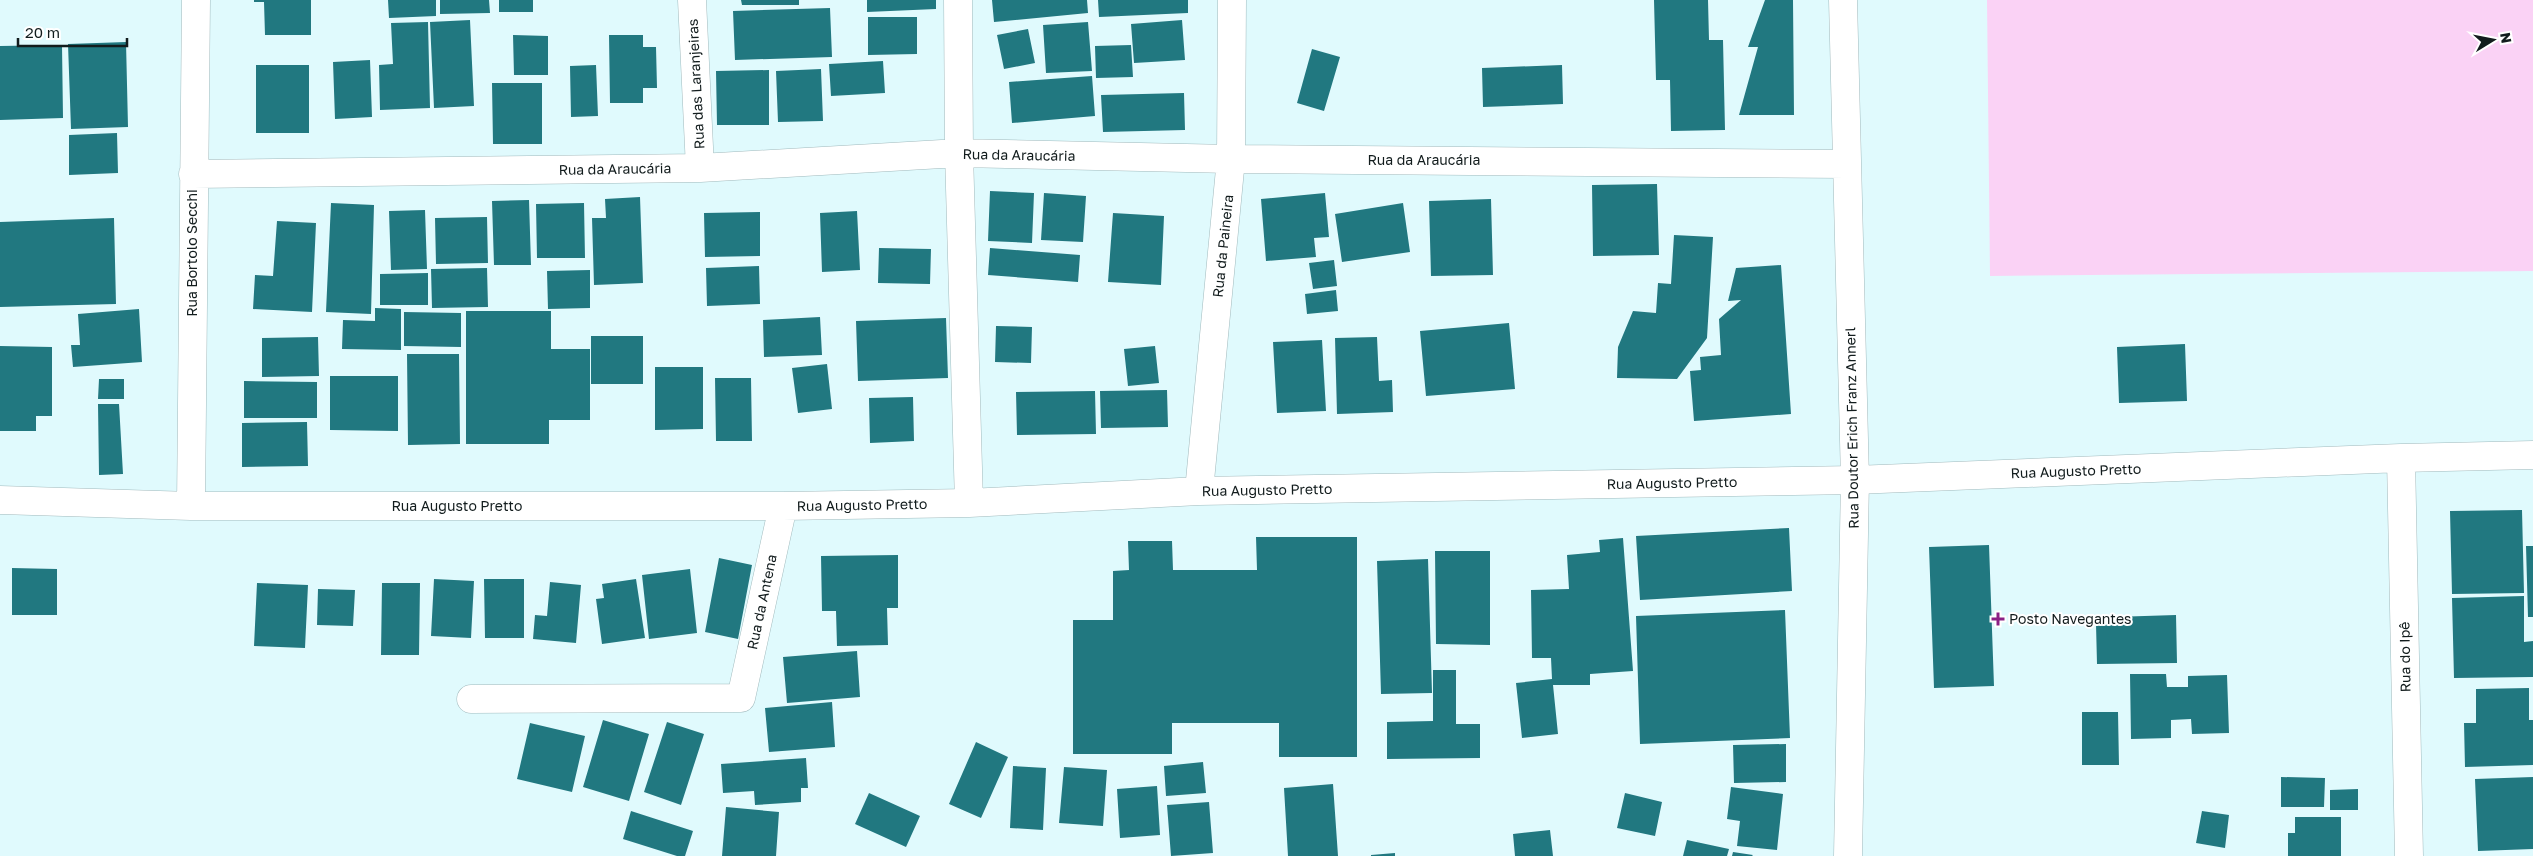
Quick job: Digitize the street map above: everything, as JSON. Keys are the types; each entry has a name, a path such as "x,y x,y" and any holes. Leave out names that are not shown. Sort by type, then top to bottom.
{"street":[{"name":"Rua Bortolo Secchi","path":"191,506 196,0"},
{"name":"Rua das Laranjeiras","path":"692,0 700,168"},
{"path":"958,0 959,153 969,503"},
{"name":"Rua da Paineira","path":"1199,491 1231,159 1232,0"},
{"name":"Rua Doutor Erich Franz Annerl","path":"1843,0 1854,480 1848,856"},
{"name":"Rua da Araucária","path":"193,174 700,168 959,153 1231,159 1846,164"},
{"name":"Rua Augusto Pretto","path":"0,500 191,506 783,506 969,503 1199,491 1854,480 2401,458 2533,455"},
{"name":"Rua do Ipê","path":"2401,458 2409,856"},
{"name":"Rua da Antena","path":"471,699 741,698 783,506"}],"shaded area":[{"path":"1987,0 2533,0 2533,271 1990,276"}],"building":[{"path":"254,0 311,0 311,35 265,35 264,2 254,2"},
{"path":"388,0 436,0 436,16 389,18"},
{"path":"440,0 489,0 490,13 440,14"},
{"path":"499,0 533,0 533,12 499,12"},
{"path":"741,0 799,0 799,5 742,5"},
{"path":"867,0 936,0 936,9 867,12"},
{"path":"992,0 1087,0 1088,13 994,22"},
{"path":"1098,0 1188,0 1188,13 1099,17"},
{"path":"1654,0 1708,0 1709,40 1723,40 1725,130 1671,131 1670,80 1656,80"},
{"path":"1765,0 1793,0 1794,115 1739,115 1758,47 1748,47"},
{"path":"830,8 832,57 735,60 733,11"},
{"path":"868,17 917,17 917,54 868,55"},
{"path":"470,20 474,106 434,108 430,22"},
{"path":"1182,20 1185,60 1134,63 1131,24"},
{"path":"428,22 430,108 380,110 379,65 393,64 391,23"},
{"path":"1088,22 1092,71 1046,73 1043,25"},
{"path":"1028,29 1035,63 1004,69 997,35"},
{"path":"513,35 548,36 548,75 514,75"},
{"path":"609,35 643,35 643,47 656,47 657,88 643,88 643,103 610,103"},
{"path":"126,42 128,127 71,129 68,44"},
{"path":"62,45 63,118 0,120 0,46"},
{"path":"1131,45 1133,77 1096,78 1095,46"},
{"path":"1312,49 1340,57 1324,111 1297,103"},
{"path":"370,60 372,117 335,119 333,62"},
{"path":"883,61 885,93 831,96 829,64"},
{"path":"256,65 309,65 309,133 256,133"},
{"path":"596,65 598,116 571,117 570,66"},
{"path":"1562,65 1563,104 1483,107 1482,68"},
{"path":"821,69 823,121 778,122 776,71"},
{"path":"769,70 769,125 717,125 716,71"},
{"path":"1092,76 1095,116 1012,123 1009,82"},
{"path":"492,83 542,83 542,144 493,144"},
{"path":"1184,93 1185,130 1103,132 1101,95"},
{"path":"117,133 118,173 69,175 69,135"},
{"path":"1657,184 1659,255 1593,256 1592,185"},
{"path":"990,191 1034,193 1032,243 988,241"},
{"path":"1044,193 1086,196 1083,242 1041,240"},
{"path":"1325,193 1329,237 1314,238 1316,257 1266,261 1261,199"},
{"path":"640,197 643,283 594,285 592,218 606,218 605,199"},
{"path":"1491,199 1493,275 1431,276 1429,201"},
{"path":"529,200 531,265 494,265 492,201"},
{"path":"331,203 374,205 371,314 326,312"},
{"path":"584,203 585,258 537,258 536,204"},
{"path":"1403,203 1410,252 1342,262 1335,214"},
{"path":"425,210 427,269 391,270 389,211"},
{"path":"857,211 860,270 822,272 820,213"},
{"path":"760,212 760,256 705,257 704,213"},
{"path":"1113,213 1164,216 1161,285 1108,282"},
{"path":"487,217 488,263 436,264 435,218"},
{"path":"114,218 116,304 0,307 0,222"},
{"path":"277,221 316,223 312,312 253,309 255,275 273,276"},
{"path":"1674,235 1713,237 1707,338 1677,379 1617,378 1618,347 1633,311 1656,313 1658,283 1671,284"},
{"path":"879,248 931,249 930,284 878,283"},
{"path":"990,248 1080,255 1078,282 988,275"},
{"path":"1334,260 1337,286 1313,289 1309,263"},
{"path":"1781,265 1791,414 1694,421 1690,371 1701,370 1700,357 1721,355 1719,319 1741,300 1728,301 1736,268"},
{"path":"759,266 760,304 707,306 706,268"},
{"path":"487,268 488,307 432,308 431,269"},
{"path":"590,270 590,308 548,309 547,271"},
{"path":"428,273 428,305 380,305 380,274"},
{"path":"1336,290 1338,311 1307,314 1305,294"},
{"path":"375,308 401,309 401,350 342,349 343,320 375,321"},
{"path":"139,309 142,362 73,367 71,345 80,345 78,314"},
{"path":"466,311 551,311 551,349 590,349 590,420 549,420 549,444 466,444"},
{"path":"404,312 461,313 461,347 404,346"},
{"path":"820,317 822,355 764,357 763,320"},
{"path":"946,318 948,378 858,381 856,321"},
{"path":"1509,323 1515,389 1426,396 1420,331"},
{"path":"996,326 1032,327 1031,363 995,362"},
{"path":"591,336 643,336 643,384 591,384"},
{"path":"318,337 319,376 262,377 262,338"},
{"path":"1377,337 1379,381 1392,380 1393,412 1337,414 1335,338"},
{"path":"1322,340 1326,411 1277,413 1273,342"},
{"path":"2185,344 2187,401 2119,403 2117,347"},
{"path":"0,346 52,347 52,416 36,416 36,431 0,431"},
{"path":"1155,346 1159,383 1128,386 1124,349"},
{"path":"407,354 459,354 460,444 408,445"},
{"path":"827,364 832,409 798,413 792,368"},
{"path":"655,367 703,367 703,429 655,430"},
{"path":"330,376 398,376 398,431 330,430"},
{"path":"715,378 751,378 752,441 716,441"},
{"path":"99,379 124,379 124,399 98,399"},
{"path":"244,381 317,382 317,418 244,418"},
{"path":"1167,390 1168,427 1101,428 1100,391"},
{"path":"1095,391 1096,434 1017,435 1016,392"},
{"path":"913,397 914,441 870,443 869,398"},
{"path":"98,404 119,404 123,474 99,475"},
{"path":"307,422 308,466 242,467 242,423"},
{"path":"2522,510 2524,593 2452,594 2450,511"},
{"path":"1789,528 1792,591 1640,600 1636,536"},
{"path":"1256,537 1357,537 1357,757 1279,757 1279,723 1172,723 1172,754 1073,754 1073,620 1113,620 1113,571 1129,570 1128,541 1172,541 1173,570 1257,570"},
{"path":"1623,538 1633,671 1590,674 1590,685 1553,685 1558,734 1522,738 1516,683 1552,679 1551,658 1532,658 1531,590 1569,589 1567,555 1600,552 1599,540"},
{"path":"1989,545 1994,686 1934,688 1929,547"},
{"path":"2526,546 2533,546 2533,617 2528,617"},
{"path":"1435,551 1490,551 1490,645 1436,644"},
{"path":"898,555 898,608 887,608 888,645 837,646 836,611 822,611 821,556"},
{"path":"719,558 752,565 738,639 705,632"},
{"path":"1428,559 1432,693 1381,694 1377,561"},
{"path":"12,568 57,569 57,615 12,615"},
{"path":"690,569 697,633 649,639 642,575"},
{"path":"434,579 474,581 471,638 431,636"},
{"path":"484,579 524,579 524,638 485,638"},
{"path":"636,579 645,638 602,644 596,599 604,598 602,584"},
{"path":"550,582 581,585 576,643 533,639 535,615 547,616"},
{"path":"257,583 308,585 305,648 254,646"},
{"path":"382,583 420,583 419,655 381,655"},
{"path":"318,589 355,590 353,626 317,625"},
{"path":"2524,596 2524,642 2533,641 2533,677 2454,678 2452,598"},
{"path":"1785,610 1790,738 1640,744 1636,616"},
{"path":"2176,615 2177,663 2097,664 2096,624 2113,624 2113,617"},
{"path":"857,651 860,697 787,703 783,657"},
{"path":"1433,670 1456,670 1456,724 1480,724 1480,758 1387,759 1387,722 1433,721"},
{"path":"2130,674 2166,674 2167,687 2188,687 2188,676 2227,675 2229,733 2192,734 2191,719 2171,720 2171,738 2131,739"},
{"path":"2529,688 2529,720 2533,720 2533,765 2465,767 2464,723 2476,723 2476,689"},
{"path":"832,702 835,747 769,752 765,708"},
{"path":"2082,712 2118,712 2119,765 2082,765"},
{"path":"603,720 649,734 629,801 583,787"},
{"path":"667,722 704,734 681,805 644,792"},
{"path":"530,723 585,736 572,792 517,779"},
{"path":"976,742 1008,757 981,818 949,804"},
{"path":"1786,744 1786,782 1734,783 1733,745"},
{"path":"806,758 808,788 801,788 801,802 755,805 754,791 723,793 721,764"},
{"path":"1203,762 1206,793 1166,796 1164,766"},
{"path":"1013,766 1046,768 1043,830 1010,828"},
{"path":"1064,767 1107,770 1103,826 1059,823"},
{"path":"2281,777 2325,778 2324,807 2281,807"},
{"path":"2533,777 2533,849 2478,851 2475,779"},
{"path":"1333,784 1338,856 1288,856 1284,788"},
{"path":"1157,786 1160,835 1120,838 1117,789"},
{"path":"1731,787 1783,794 1777,850 1737,846 1740,821 1727,819"},
{"path":"2358,789 2358,810 2330,810 2330,790"},
{"path":"869,793 920,816 906,847 855,824"},
{"path":"1625,793 1662,802 1655,836 1617,828"},
{"path":"1209,802 1213,853 1171,856 1167,805"},
{"path":"726,807 779,812 776,856 722,856"},
{"path":"631,811 693,831 685,856 677,856 623,839"},
{"path":"2202,811 2229,815 2225,848 2196,843"},
{"path":"2295,817 2341,817 2341,856 2288,856 2288,833 2295,833"},
{"path":"1550,830 1553,856 1515,856 1513,834"},
{"path":"1687,840 1729,849 1727,856 1683,856"},
{"path":"1733,852 1753,855 1732,856"},
{"path":"1395,853 1395,856 1371,856 1371,855"}],"place":[{"name":"Posto Navegantes","path":"1998,619"}]}
